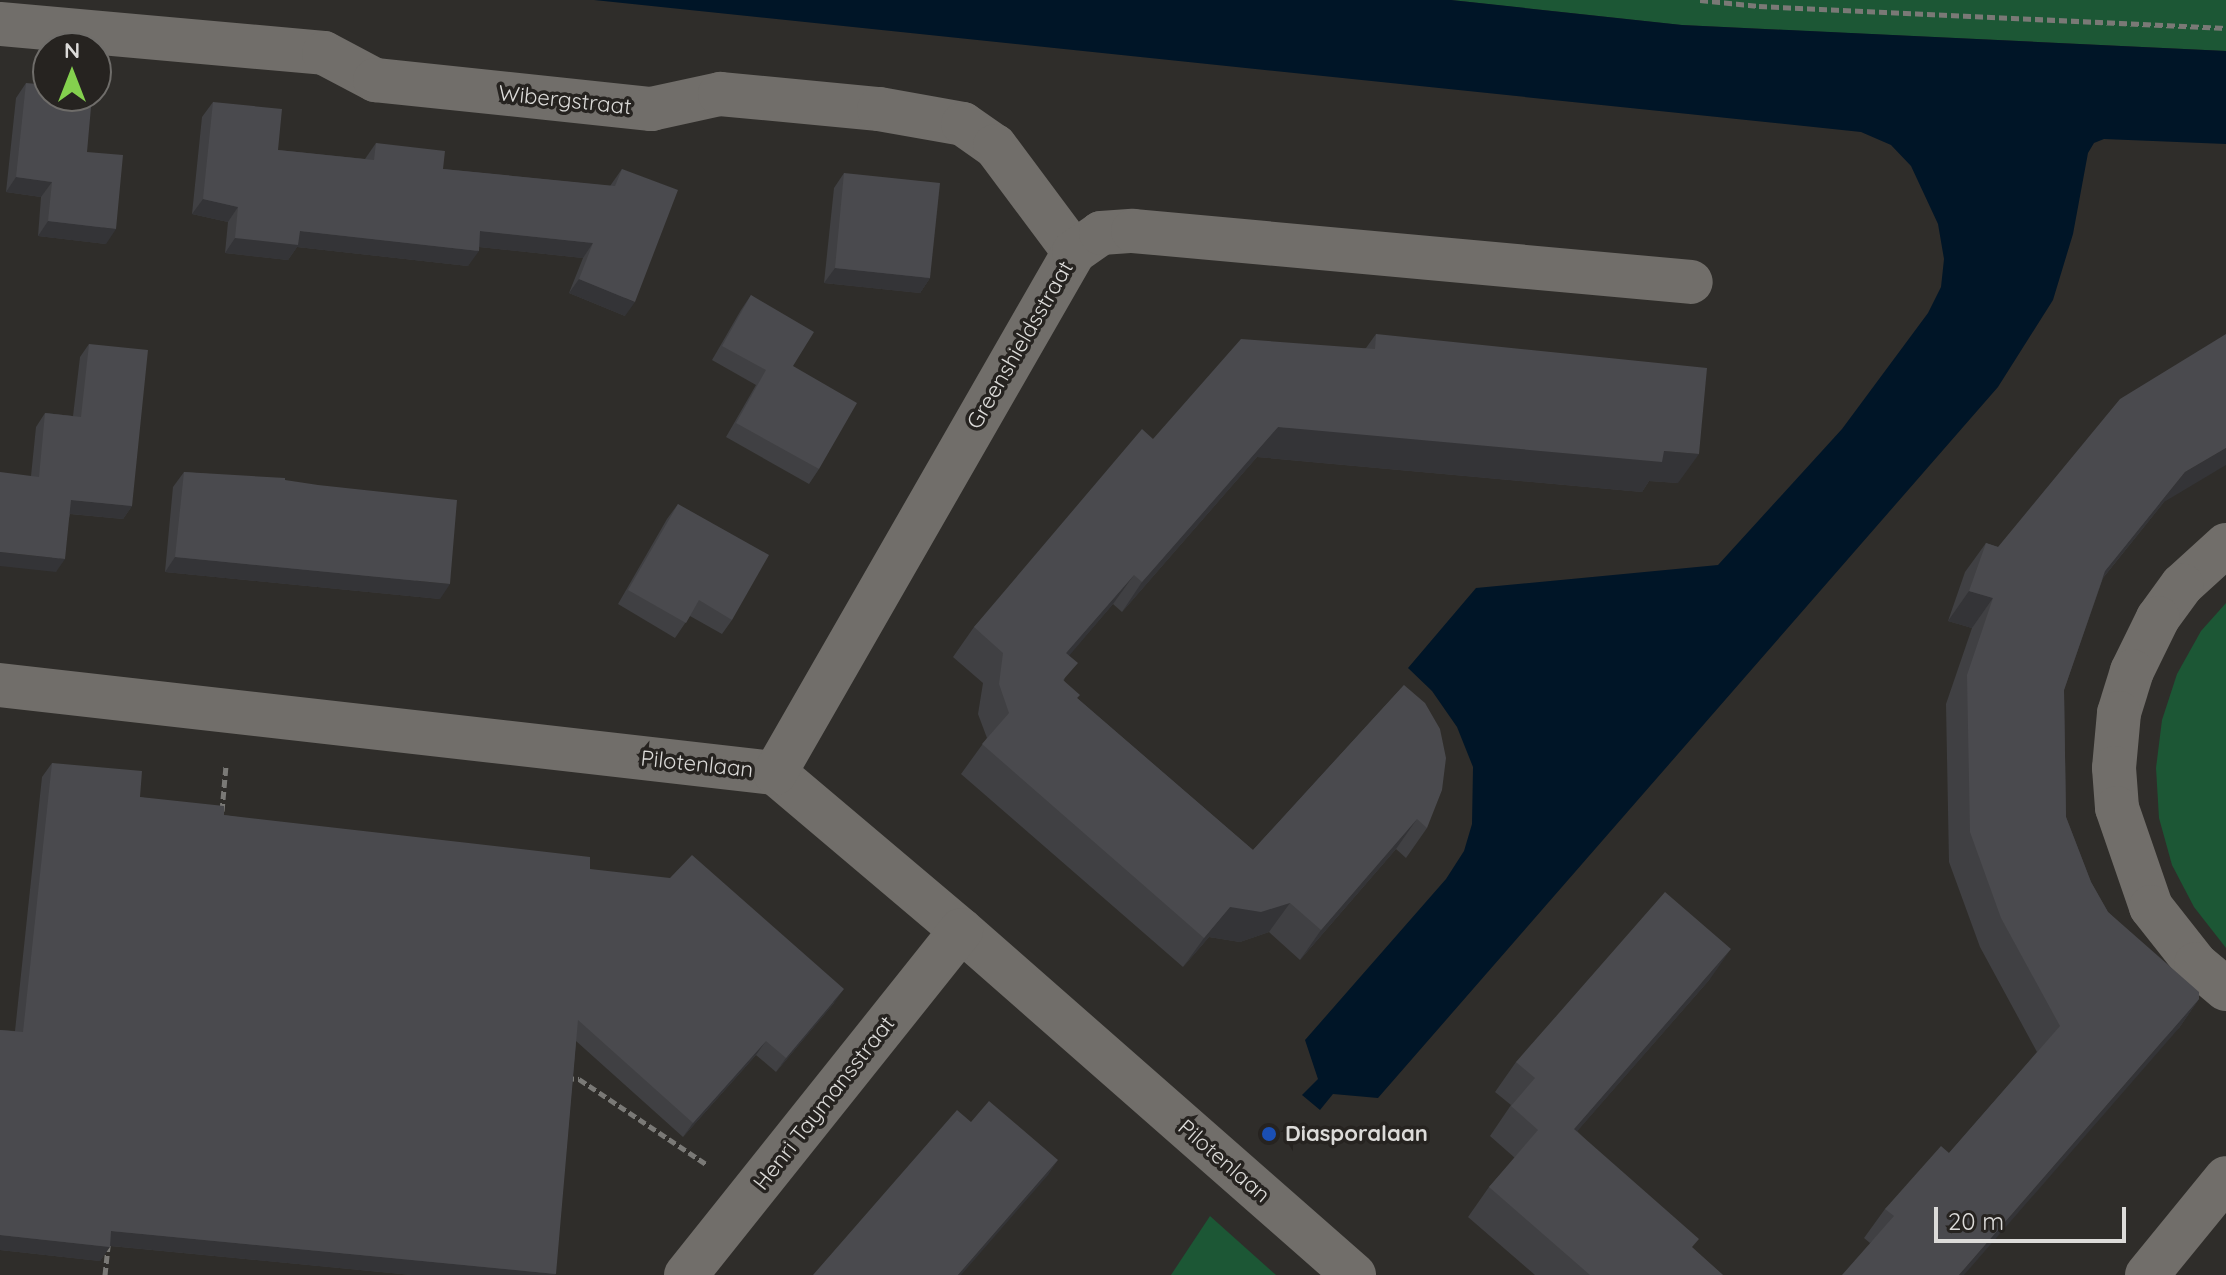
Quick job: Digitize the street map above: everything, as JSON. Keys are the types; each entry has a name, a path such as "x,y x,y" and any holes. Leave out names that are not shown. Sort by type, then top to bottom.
{"street":[{"name":"Wibergstraat","path":"0,24 324,53 375,80 651,109 720,94 879,109 963,124 995,146 1074,252"},
{"name":"Greenshieldsstraat","path":"775,773 1074,252 1101,233 1133,231 1691,282"},
{"path":"2226,545 2182,585 2158,618 2132,671 2119,713 2114,768 2117,808 2151,907 2196,964 2226,989"},
{"name":"Pilotenlaan","path":"0,685 775,773 961,930 1354,1275"},
{"name":"Henri Taymansstraat","path":"686,1275 961,930"},
{"path":"2147,1275 2226,1178"}],"path":[{"path":"1700,0 1759,6 2226,28"},
{"path":"221,818 232,712"},
{"path":"563,1077 579,1079 752,1194"},
{"path":"105,1275 109,1227"}],"green space":[{"path":"1451,0 2226,0 2226,51 1681,25"},
{"path":"2226,603 2226,948 2194,907 2172,865 2159,818 2156,768 2162,720 2177,674 2201,631"},
{"path":"1210,1216 1276,1275 1171,1275"}],"water":[{"path":"594,0 1451,0 1682,25 2226,51 2226,144 2104,139 2094,143 2088,153 2073,234 2053,300 1998,387 1378,1098 1333,1094 1320,1110 1302,1095 1318,1079 1305,1040 1446,879 1464,851 1472,824 1473,767 1457,727 1432,691 1408,668 1476,588 1718,565 1842,429 1928,313 1941,287 1944,259 1938,224 1911,166 1891,145 1861,132"}],"building":[{"path":"26,83 32,84 32,112 91,112 87,152 123,155 116,229 48,221 52,182 16,177"},
{"path":"213,102 282,109 278,150 374,160 376,143 445,151 443,169 615,186 622,169 678,190 635,302 579,279 593,243 480,231 479,251 300,231 298,245 235,238 238,207 203,199"},
{"path":"844,173 940,183 930,278 835,268"},
{"path":"751,295 814,332 793,366 857,403 819,469 736,423 766,370 722,346"},
{"path":"1376,334 1707,368 1699,454 1664,451 1662,462 1278,427 1142,582 1134,575 1066,653 1078,663 1063,680 1080,695 1077,698 1253,850 1404,685 1425,703 1440,729 1446,758 1442,790 1427,828 1417,819 1321,930 1290,903 1261,912 1230,907 1204,938 982,744 1009,713 999,684 1003,653 974,627 1142,429 1153,439 1241,339 1375,349"},
{"path":"2226,334 2226,448 2185,472 2105,571 2064,690 2066,817 2091,882 2108,912 2199,992 2199,999 1959,1275 1842,1275 1894,1216 1885,1209 1941,1146 1949,1153 2060,1026 2001,918 1970,832 1967,675 1993,598 1969,591 1986,543 1998,547 2120,399"},
{"path":"89,344 148,350 132,506 71,500 65,559 0,552 0,472 39,477 45,413 81,417"},
{"path":"184,472 285,478 318,485 457,500 450,584 175,557"},
{"path":"678,504 769,555 732,620 699,600 686,623 628,590"},
{"path":"52,763 142,771 140,797 224,806 224,815 590,857 590,869 670,878 692,855 844,989 786,1058 766,1041 693,1123 578,1020 556,1274 111,1231 110,1247 0,1235 0,1030 23,1032"},
{"path":"1665,892 1731,949 1574,1129 1699,1239 1692,1247 1723,1275 1590,1275 1489,1187 1538,1130 1511,1106 1535,1078 1516,1062"},
{"path":"989,1101 1058,1160 958,1275 813,1275 957,1110 971,1122"}],"place":[{"name":"Diasporalaan","path":"1269,1134"}]}
